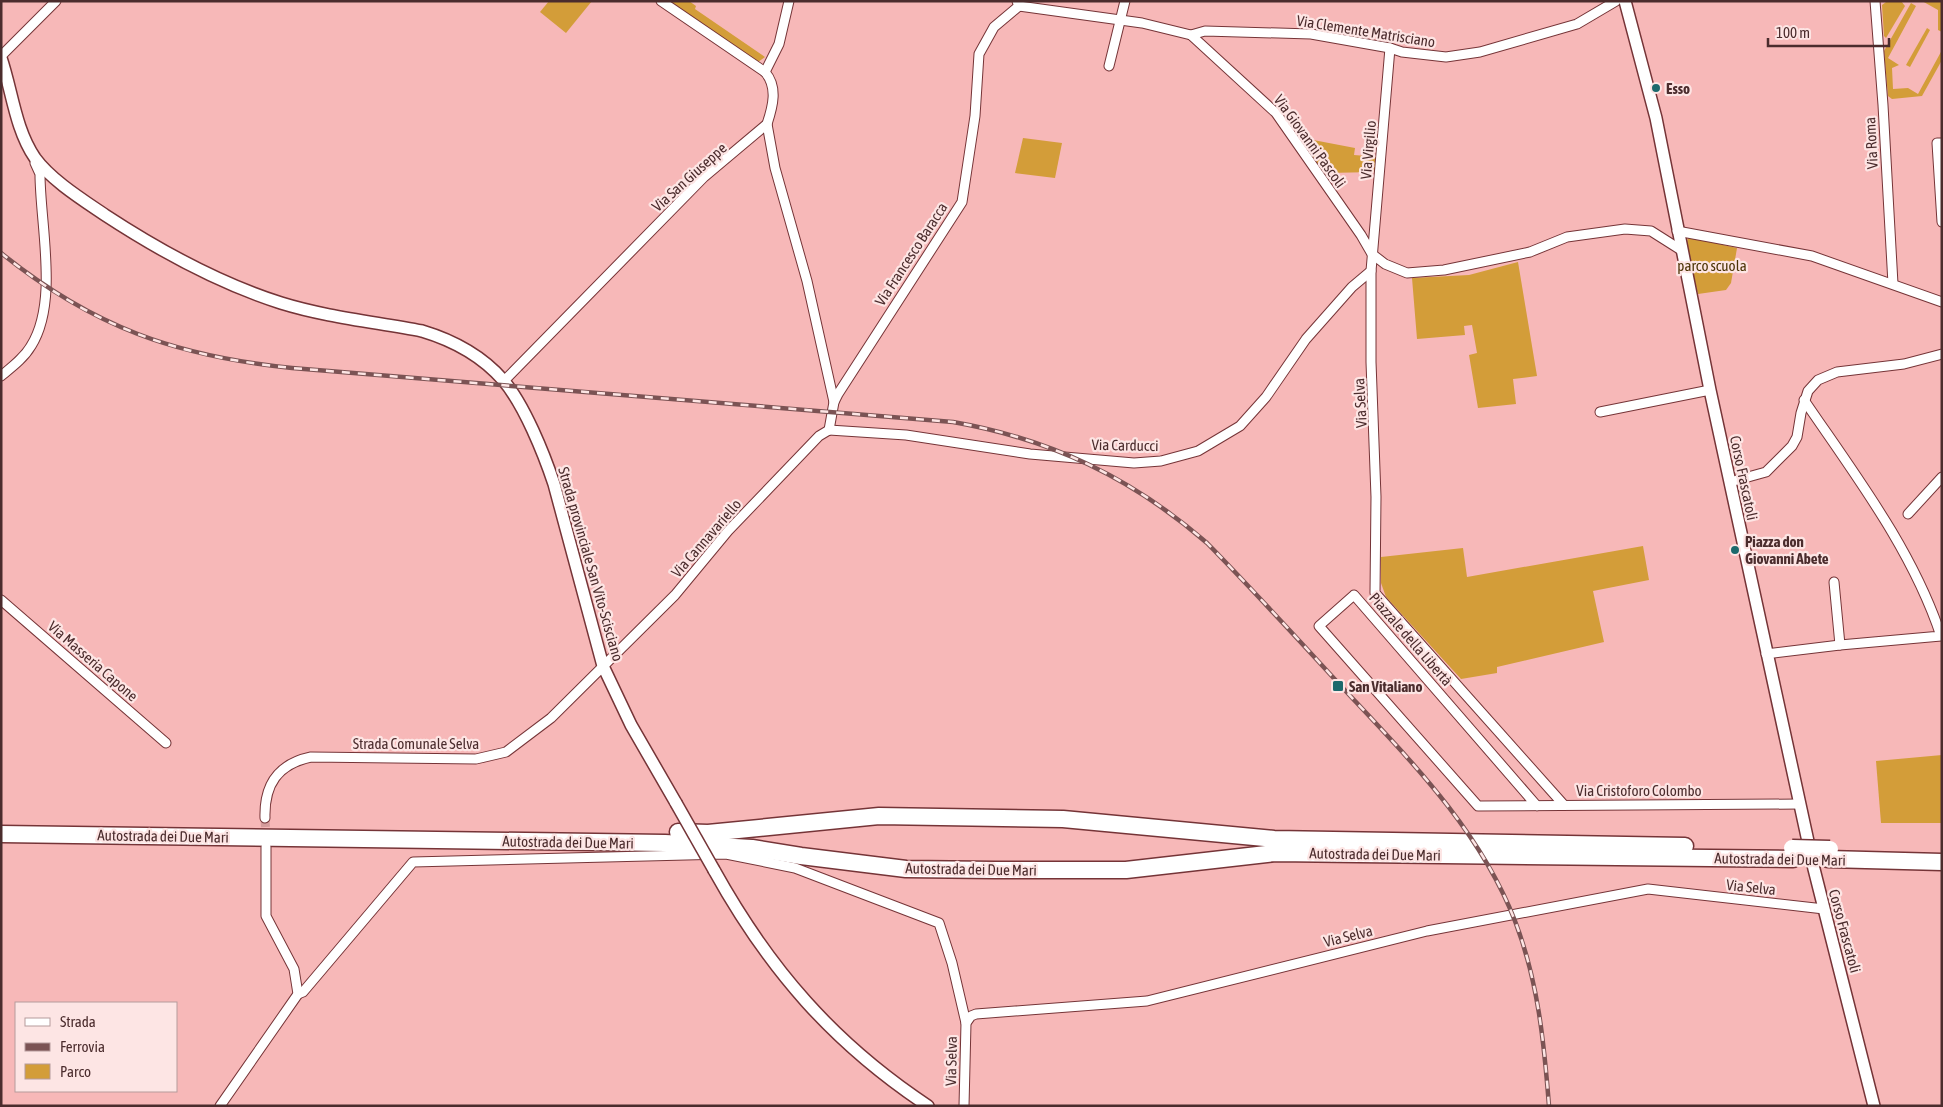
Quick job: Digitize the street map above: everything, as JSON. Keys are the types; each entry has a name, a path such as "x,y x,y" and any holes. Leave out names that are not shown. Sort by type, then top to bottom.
{"highway":[{"name":"Autostrada dei Due Mari","path":"1,823 708,833 879,816 1063,819 1274,840 1829,854 1942,862"},
{"name":"Autostrada dei Due Mari","path":"1,834 665,843 752,848 906,869 965,870 1126,870 1275,852 1793,853"},
{"name":"Autostrada dei Due Mari","path":"1829,854 1942,851"}],"street":[{"path":"1,376 30,348 36,337 43,312 46,263 40,174 35,163 36,159 21,130 1,57 56,1"},
{"path":"661,1 765,72 772,84 771,112 767,124 775,168 808,280 834,402"},
{"path":"765,72 779,44 788,1"},
{"path":"1109,66 1125,1"},
{"name":"Via Clemente Matrisciano","path":"1191,35 1205,31 1288,32 1340,38 1402,52 1446,57 1480,52 1577,24 1616,1"},
{"name":"Corso Frascatoli","path":"1625,1 1656,118 1710,390 1807,840 1874,1106"},
{"name":"Via Roma","path":"1875,1 1893,284"},
{"path":"1018,4 1142,23 1191,35"},
{"name":"Via Francesco Baracca","path":"829,430 834,402 852,371 962,202 975,116 979,54 994,27 1018,4"},
{"name":"Via Giovanni Pascoli","path":"1191,35 1276,112 1361,235 1372,254"},
{"name":"Via Virgilio","path":"1372,254 1390,48"},
{"name":"Via San Giuseppe","path":"504,380 704,177 767,124"},
{"path":"1942,143 1937,144 1942,220"},
{"name":"Strada provinciale San Vito-Scisciano","path":"36,159 65,186 136,235 181,261 250,292 313,311 422,331 438,336 469,352 484,362 504,380 517,401 546,462 603,666 631,725 748,929 813,1011 837,1035 869,1063 928,1106"},
{"path":"1372,254 1385,264 1407,273 1444,270 1530,252 1568,237 1624,229 1651,230 1681,251"},
{"path":"1677,231 1812,256 1942,302"},
{"name":"Via Selva","path":"1372,254 1372,362 1377,526 1374,567 1375,593 1563,804"},
{"name":"Via Carducci","path":"829,430 906,435 1030,454 1134,463 1161,461 1198,451 1240,426 1266,397 1306,340 1352,287 1372,271"},
{"path":"1730,482 1766,472 1792,446 1799,431 1804,400 1812,385 1830,374 1904,364 1942,354"},
{"path":"1600,412 1710,390"},
{"path":"1766,654 1941,636 1925,594 1899,544 1867,492 1804,400"},
{"name":"Via Cannavariello","path":"603,666 675,595 714,547 763,494 819,436 829,430"},
{"path":"1908,514 1942,477"},
{"path":"1834,582 1840,645"},
{"name":"Piazzale della Libertà","path":"1478,806 1319,626 1354,595 1537,806"},
{"name":"Via Masseria Capone","path":"1,600 166,743"},
{"name":"Strada Comunale Selva","path":"265,818 266,798 271,784 279,771 299,759 311,757 476,759 506,752 551,718 603,666"},
{"name":"Via Cristoforo Colombo","path":"1478,806 1800,804"},
{"path":"266,847 266,916 294,969 298,994"},
{"path":"220,1106 298,994 303,992 413,862 726,854 795,868 939,923 952,963 966,1023"},
{"name":"Via Selva","path":"964,1106 966,1023 971,1016 976,1014 1146,1001 1427,931 1648,890 1824,909"}],"green space":[{"path":"549,1 592,1 566,33 540,12"},
{"path":"667,1 689,1 696,6 695,9 765,57 758,62"},
{"path":"1893,1 1901,1 1905,6 1886,38 1884,36 1882,5"},
{"path":"1922,1 1942,1 1942,32 1938,30 1938,10"},
{"path":"1911,3 1916,6 1888,58 1899,65 1892,68 1893,89 1908,88 1918,94 1942,50 1942,60 1922,96 1892,99 1888,96 1884,51"},
{"path":"1927,28 1930,30 1910,67 1906,65"},
{"path":"1023,138 1062,143 1055,178 1015,173"},
{"path":"1308,139 1355,148 1354,155 1379,157 1376,172 1326,173 1321,170 1306,148"},
{"name":"parco scuola","path":"1688,237 1737,248 1731,283 1726,290 1698,294 1686,248"},
{"path":"1518,262 1537,376 1513,379 1516,404 1478,408 1469,355 1477,353 1472,325 1464,326 1465,335 1417,339 1412,278 1469,275"},
{"path":"1643,546 1649,580 1593,591 1604,642 1497,667 1497,673 1461,679 1386,597 1381,583 1381,557 1463,548 1467,577"},
{"path":"1942,755 1942,823 1881,823 1876,761"}],"tunnel":[{"path":"265,818 266,840"}],"railway":[{"path":"1,253 35,279 103,319 137,334 173,346 210,355 250,363 292,368 953,422 989,429 1057,451 1089,464 1120,481 1179,520 1207,543 1416,767 1462,825 1500,887 1523,944 1539,1012 1549,1106"}],"place":[{"name":"Esso","path":"1656,88"},
{"name":"Piazza don Giovanni Abete","path":"1735,550"},
{"name":"San Vitaliano","path":"1338,686"}]}
